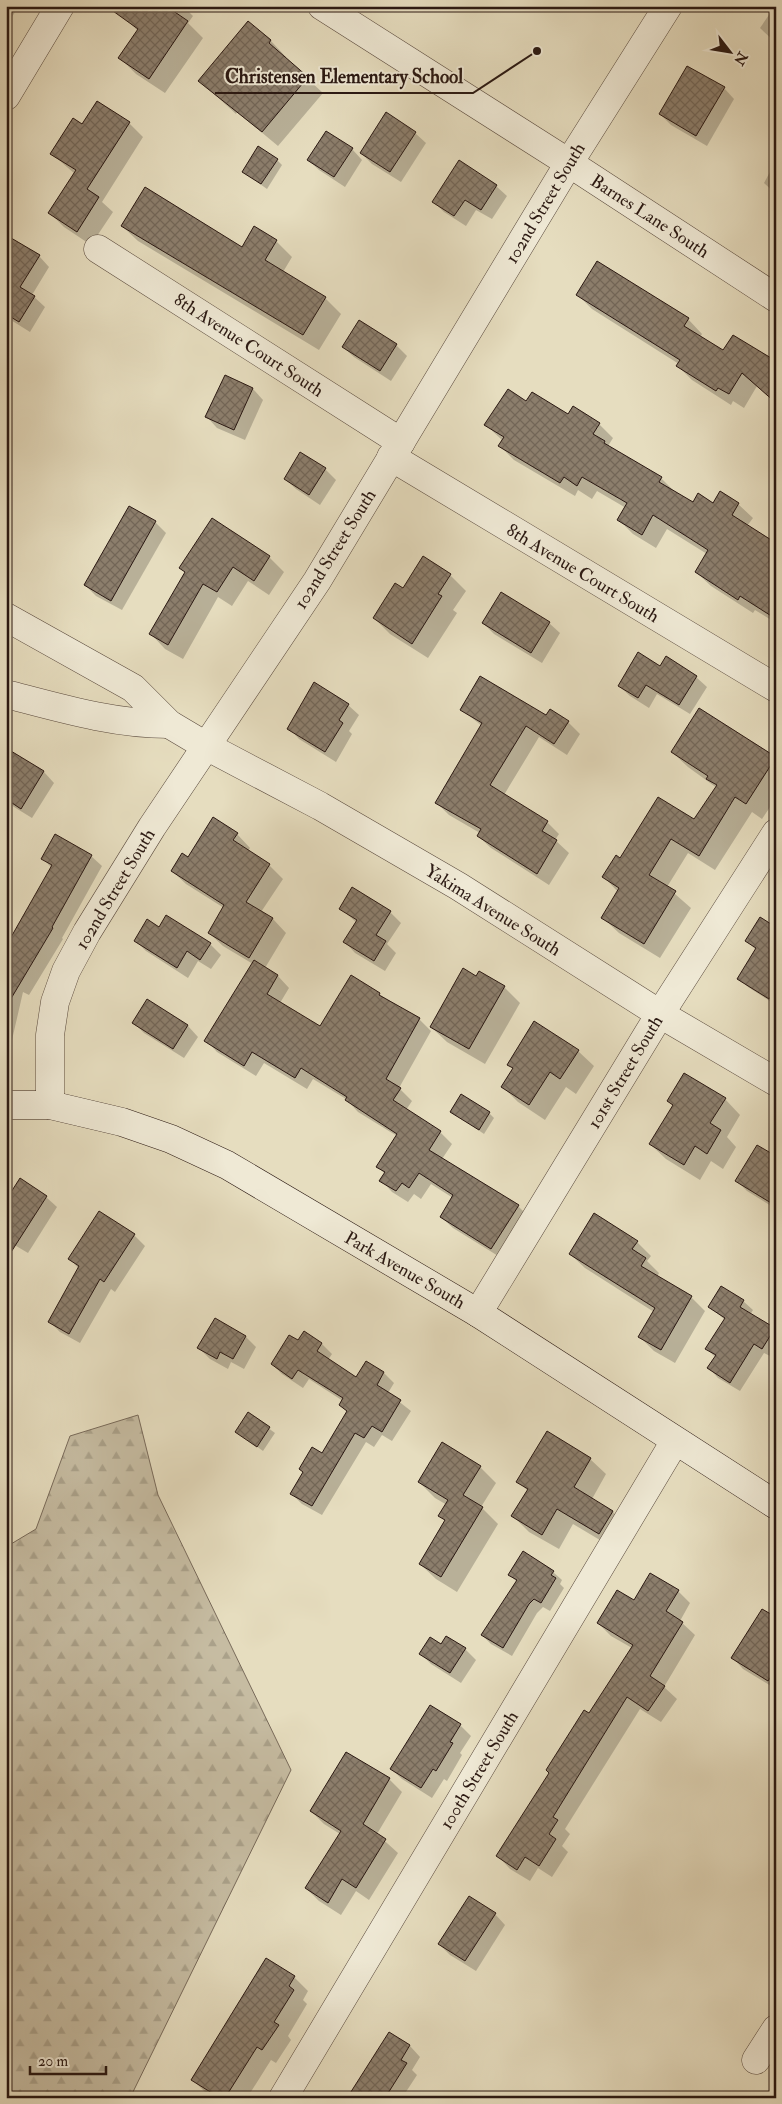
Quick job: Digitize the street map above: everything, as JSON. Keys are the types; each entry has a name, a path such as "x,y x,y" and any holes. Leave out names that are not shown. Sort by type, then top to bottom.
{"street":[{"path":"6,96 60,6"},
{"name":"Barnes Lane South","path":"322,6 569,163 776,298"},
{"name":"102nd Street South","path":"50,1105 50,1035 54,1002 66,971 118,879 317,581 569,163 668,6"},
{"name":"8th Avenue Court South","path":"98,249 396,450 776,688"},
{"path":"6,618 133,688 169,724"},
{"path":"6,694 72,712 120,721 169,724"},
{"name":"Yakima Avenue South","path":"169,724 206,746 320,806 458,886 660,1014 776,1082"},
{"name":"101st Street South","path":"478,1313 660,1014 776,833"},
{"name":"Park Avenue South","path":"6,1105 50,1105 122,1122 194,1148 227,1165 478,1313 675,1442 776,1504"},
{"name":"100th Street South","path":"283,2098 675,1442"},
{"path":"756,2060 776,2029"}],"green space":[{"path":"138,1415 158,1495 291,1770 130,2098 6,2098 6,1547 36,1529 70,1436"}],"building":[{"path":"106,6 166,6 188,21 149,79 118,58 138,29"},
{"path":"248,21 271,40 269,43 308,77 262,132 198,81"},
{"path":"687,66 725,87 696,136 659,114"},
{"path":"97,101 130,122 87,189 99,197 77,232 48,213 76,170 50,154 73,118 82,124"},
{"path":"386,112 416,132 390,172 360,153"},
{"path":"326,131 353,148 334,177 307,160"},
{"path":"258,146 278,159 261,184 242,172"},
{"path":"459,160 497,185 481,210 465,200 454,216 432,202"},
{"path":"145,187 242,247 254,226 277,240 265,260 326,297 303,335 121,226"},
{"path":"6,235 40,255 20,287 35,296 19,322 6,314"},
{"path":"597,261 689,318 684,326 723,350 733,335 776,361 776,403 742,373 729,394 718,388 716,391 676,366 680,360 576,295"},
{"path":"359,320 397,344 380,371 342,347"},
{"path":"225,375 253,388 234,430 205,417"},
{"path":"508,389 526,401 532,392 568,414 573,406 600,423 593,434 605,441 604,443 662,477 659,482 693,502 698,493 713,503 720,491 739,503 732,515 776,543 776,619 740,596 738,600 695,572 708,550 653,515 642,535 617,520 627,503 582,477 577,486 564,477 560,483 498,446 504,437 484,425"},
{"path":"300,452 326,468 309,495 284,479"},
{"path":"129,506 156,521 111,601 84,585"},
{"path":"212,518 270,556 254,581 233,567 217,592 203,584 168,645 149,634 185,572 179,568"},
{"path":"423,556 451,574 438,594 442,596 412,644 373,618 395,583 403,588"},
{"path":"501,592 550,622 531,653 482,623"},
{"path":"638,652 660,666 666,656 697,676 679,705 646,685 638,698 618,686"},
{"path":"480,676 546,715 550,709 569,721 554,744 526,726 490,785 548,821 542,831 557,840 537,874 477,836 481,829 435,803 482,723 460,710"},
{"path":"314,682 349,704 339,720 343,723 325,752 287,729"},
{"path":"699,708 776,757 746,804 735,797 699,856 671,839 649,875 676,891 644,944 601,918 619,888 602,877 616,855 620,858 658,797 694,819 717,785 706,779 708,776 671,752"},
{"path":"6,748 44,771 21,809 6,799"},
{"path":"213,817 238,833 233,840 270,864 246,902 273,918 249,958 208,933 224,905 171,871 182,853 188,857"},
{"path":"55,834 92,855 53,928 6,1007 6,946 52,865 41,859"},
{"path":"352,887 391,911 376,935 386,941 374,961 343,942 357,920 339,909"},
{"path":"166,915 211,943 200,960 187,951 177,968 134,941 147,919 159,927"},
{"path":"776,916 776,988 769,999 737,979 756,948 745,941 760,917 771,924"},
{"path":"254,960 278,975 267,994 320,1026 351,975 380,993 379,995 420,1018 386,1079 401,1088 393,1100 441,1131 429,1150 519,1205 491,1249 440,1217 453,1195 419,1173 409,1188 402,1183 396,1191 379,1181 385,1172 376,1167 397,1134 345,1100 347,1097 301,1068 295,1078 252,1052 244,1066 204,1041"},
{"path":"463,968 476,976 479,971 505,986 469,1049 430,1027"},
{"path":"147,999 188,1025 173,1049 132,1023"},
{"path":"534,1021 579,1050 560,1079 550,1072 529,1105 501,1087 513,1068 507,1065"},
{"path":"684,1073 726,1098 710,1123 721,1130 707,1154 695,1146 684,1165 649,1144 673,1105 667,1101"},
{"path":"461,1094 490,1112 479,1130 450,1112"},
{"path":"757,1145 776,1156 776,1206 735,1181"},
{"path":"20,1178 47,1196 6,1260 6,1200"},
{"path":"99,1211 135,1234 104,1282 100,1279 69,1334 48,1322 79,1266 68,1259"},
{"path":"594,1213 638,1241 632,1249 646,1258 641,1266 692,1296 661,1350 638,1337 655,1308 569,1254"},
{"path":"721,1286 744,1300 740,1307 775,1328 762,1349 754,1344 730,1383 707,1368 716,1355 705,1349 725,1318 708,1307"},
{"path":"215,1318 246,1336 233,1359 220,1352 217,1359 197,1348"},
{"path":"304,1331 322,1343 317,1351 356,1377 366,1361 384,1372 377,1385 401,1400 382,1432 372,1426 364,1438 355,1433 312,1506 290,1494 303,1472 299,1469 312,1447 322,1453 347,1411 339,1405 343,1398 298,1370 292,1379 271,1364 289,1335 298,1340"},
{"path":"248,1412 270,1427 257,1447 235,1432"},
{"path":"547,1431 591,1458 574,1487 613,1511 599,1534 557,1509 542,1535 511,1516 528,1489 516,1482"},
{"path":"442,1442 481,1466 463,1495 483,1507 441,1577 419,1564 445,1520 438,1516 448,1500 418,1482"},
{"path":"523,1551 554,1571 551,1575 556,1578 541,1603 534,1599 529,1604 503,1648 481,1635 517,1580 508,1575"},
{"path":"650,1573 679,1590 666,1611 683,1622 650,1676 665,1686 648,1711 627,1697 553,1817 558,1820 549,1834 556,1839 539,1866 525,1857 517,1870 496,1856 549,1773 546,1770 584,1710 589,1713 633,1645 597,1623 617,1590 634,1600"},
{"path":"762,1609 776,1617 776,1669 768,1681 731,1658"},
{"path":"446,1636 466,1648 450,1673 419,1654 430,1637 441,1644"},
{"path":"430,1705 461,1724 450,1742 453,1743 436,1771 433,1769 421,1788 390,1769"},
{"path":"346,1752 390,1778 363,1824 386,1839 356,1888 342,1879 328,1903 305,1888 341,1831 310,1811"},
{"path":"469,1896 496,1913 465,1961 438,1944"},
{"path":"266,1958 295,1976 289,1986 294,1990 274,2022 279,2025 262,2050 257,2047 225,2098 220,2098 191,2080"},
{"path":"389,2032 410,2045 401,2060 407,2063 385,2098 347,2098"}],"place":[{"name":"Christensen Elementary School","path":"537,51"}]}
